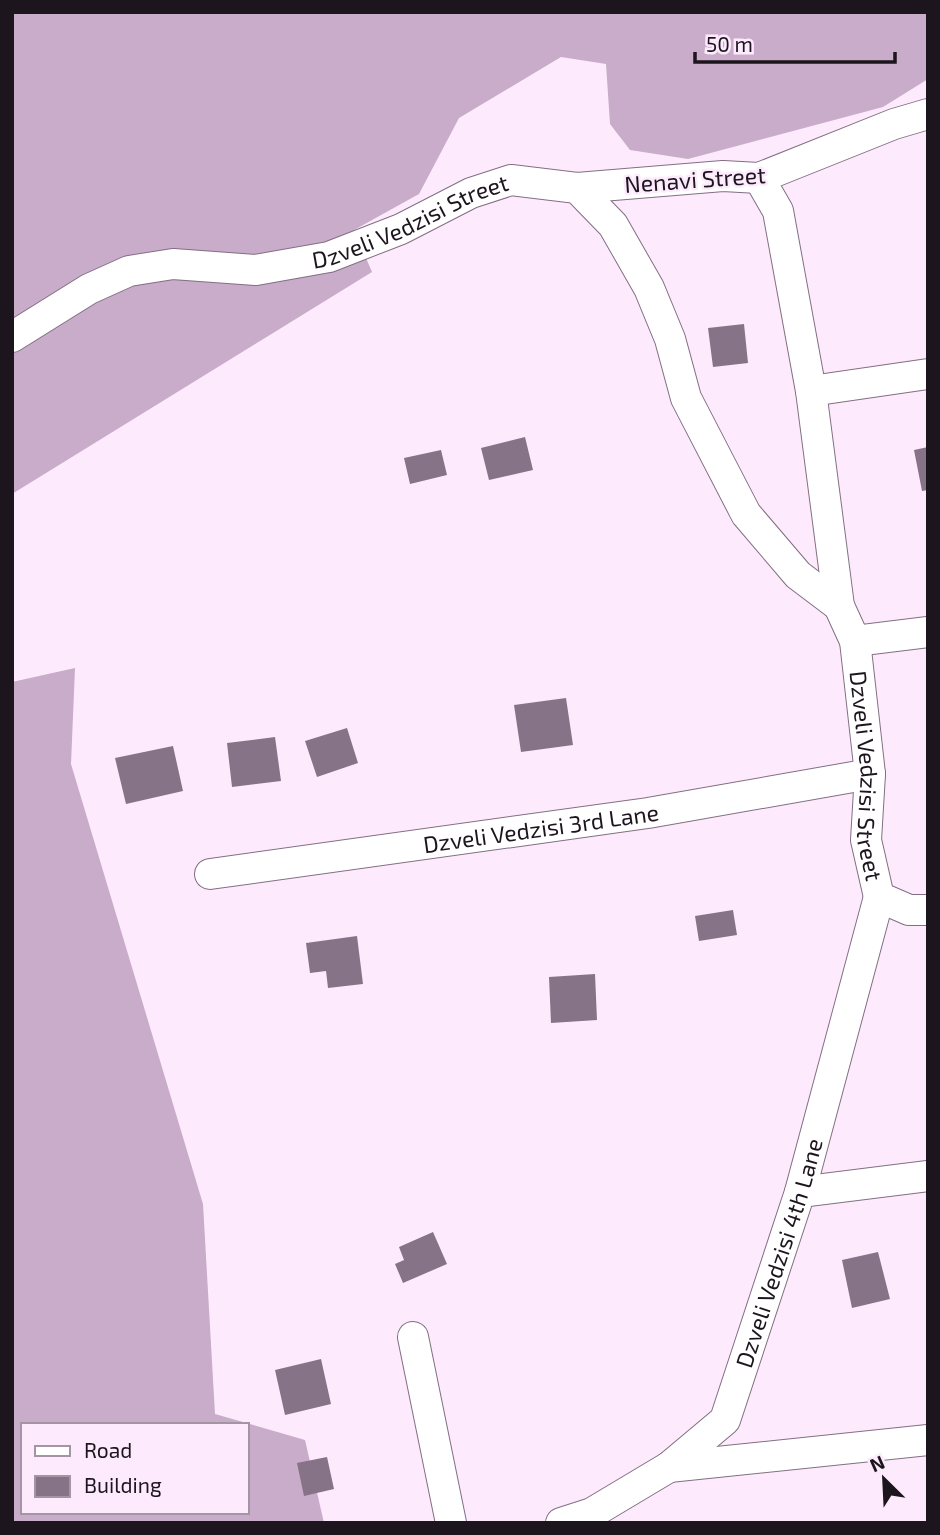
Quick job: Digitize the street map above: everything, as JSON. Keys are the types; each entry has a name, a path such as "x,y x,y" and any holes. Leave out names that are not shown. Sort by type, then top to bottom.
{"street":[{"name":"Nenavi Street","path":"577,188 723,176 759,178 894,124 928,114"},
{"name":"Dzveli Vedzisi Street","path":"759,178 778,211 811,391 839,606 855,641 870,774 866,840 879,897 909,910 928,910"},
{"name":"Dzveli Vedzisi Street","path":"12,337 89,289 130,271 173,264 256,270 329,257 401,229 471,193 510,180 577,188 613,225 649,288 670,339 686,398 746,514 798,575 839,606"},
{"path":"811,391 928,374"},
{"path":"855,641 928,632"},
{"name":"Dzveli Vedzisi 3rd Lane","path":"210,874 648,813 870,774"},
{"name":"Dzveli Vedzisi 4th Lane","path":"561,1523 592,1513 669,1467 725,1420 800,1192 879,897"},
{"path":"800,1192 928,1176"},
{"path":"413,1337 450,1523"},
{"path":"669,1467 928,1440"}],"shaded area":[{"path":"12,12 928,12 928,79 883,107 688,159 630,150 610,124 606,64 561,57 459,118 419,194 354,230 372,272 12,494"},
{"path":"75,668 71,764 203,1204 215,1414 246,1423 21,1423 21,1514 248,1514 248,1424 305,1440 324,1523 12,1523 12,682"}],"building":[{"path":"744,324 748,363 713,367 708,328"},
{"path":"525,437 533,470 489,480 481,448"},
{"path":"928,447 928,490 922,491 914,450"},
{"path":"441,450 447,475 410,484 404,458"},
{"path":"566,698 573,745 521,752 514,705"},
{"path":"347,728 358,763 317,777 305,741"},
{"path":"275,737 281,781 232,787 227,743"},
{"path":"173,746 183,791 126,804 115,758"},
{"path":"733,910 737,935 699,941 695,916"},
{"path":"357,936 363,984 328,988 326,971 310,973 306,943"},
{"path":"595,974 597,1020 551,1023 549,977"},
{"path":"433,1232 447,1264 403,1283 395,1264 404,1260 399,1247"},
{"path":"878,1252 890,1299 852,1308 842,1260"},
{"path":"321,1359 331,1404 285,1415 275,1370"},
{"path":"327,1457 334,1489 304,1496 297,1463"}]}
